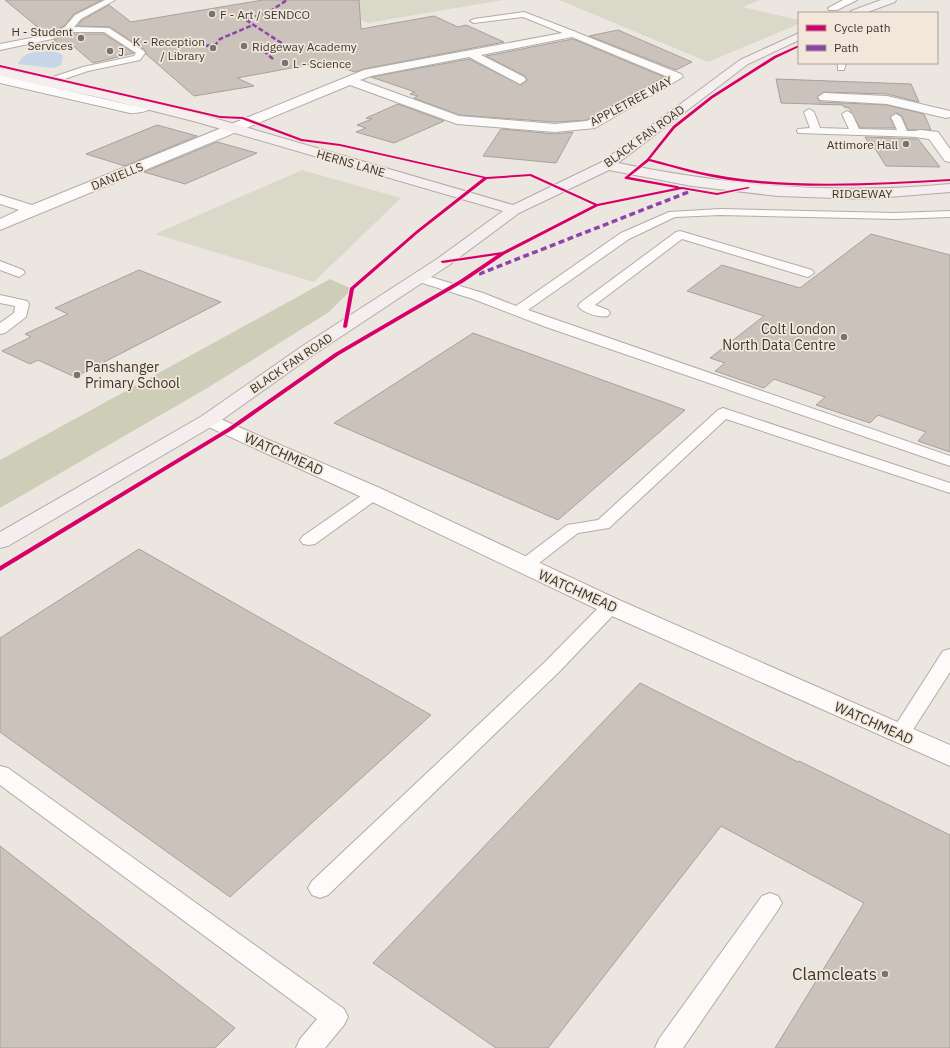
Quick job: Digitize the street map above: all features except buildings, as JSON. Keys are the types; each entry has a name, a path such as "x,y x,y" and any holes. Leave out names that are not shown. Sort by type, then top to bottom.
{"main road":[{"path":"858,12 891,0"},
{"name":"BLACK FAN ROAD","path":"0,542 208,420 307,351 420,278 514,210 607,165 744,62 797,38"},
{"name":"HERNS LANE","path":"0,72 148,105 514,210"},
{"name":"RIDGEWAY","path":"607,165 703,184 766,190 845,195 919,192 950,188"}],"street":[{"path":"825,0 842,4"},
{"path":"235,129 348,80 368,73 573,34"},
{"name":"APPLETREE WAY","path":"348,80 457,120 555,128 590,125 677,77 573,34"},
{"path":"469,53 520,80"},
{"path":"0,80 130,109 139,109 148,105"},
{"path":"824,97 887,100 949,116"},
{"name":"DANIELLS","path":"0,225 32,210 235,129"},
{"path":"920,134 933,135 950,158"},
{"path":"0,199 32,210"},
{"name":"WATCHMEAD","path":"208,420 374,494 611,606 950,756"}],"lane":[{"path":"68,29 78,17 111,0"},
{"path":"474,21 524,14 573,34"},
{"path":"0,47 49,37 68,29 106,30 117,38 125,40 141,53 137,58 86,69 47,82"},
{"path":"809,112 816,131"},
{"path":"847,114 855,132"},
{"path":"896,118 903,133"},
{"path":"802,131 920,134"},
{"path":"518,311 626,236 673,214 720,212 895,216 950,214"},
{"path":"582,325 602,313 585,306 680,235 808,273"},
{"path":"0,265 19,273"},
{"path":"420,278 478,296 518,311 582,325 950,461"},
{"path":"0,299 22,304 21,314 0,330"},
{"path":"524,566 573,528 604,524 723,413 950,488"},
{"path":"309,540 374,494"},
{"path":"320,888 552,667 611,606"},
{"path":"900,734 950,656"},
{"path":"0,774 335,1017 309,1048"},
{"path":"668,1048 770,903"}],"shaded area":[{"path":"318,0 503,0 368,23"},
{"path":"559,0 760,0 743,7 798,20 798,24 708,62"},
{"path":"302,170 401,198 314,282 155,234"}],"green space":[{"path":"330,279 352,289 329,312 209,387 0,508 0,460"}],"water":[{"path":"49,51 59,53 63,56 61,65 54,68 18,64 27,54"}],"marked path":[{"path":"273,59 266,53 283,44 246,20 269,12 287,0"},
{"path":"206,46 216,44 220,39 253,25"},
{"path":"479,274 691,191"}],"cycle path":[{"path":"626,178 648,160 674,127 712,97 775,57 798,46"},
{"path":"0,66 220,117 242,118 301,140 340,145 486,178 531,175 597,205"},
{"path":"648,160 717,177 792,184 819,185 950,180"},
{"path":"345,327 352,289 417,232 486,178"},
{"path":"626,178 677,187"},
{"path":"443,262 503,253 597,205 682,188 717,194 748,188"},
{"path":"0,569 230,429 337,354 462,281 503,253"}],"place":[{"name":"F - Art / SENDCO","path":"212,14"},
{"name":"H - Student Services","path":"81,38"},
{"name":"Ridgeway Academy","path":"244,46"},
{"name":"K - Reception / Library","path":"213,48"},
{"name":"J","path":"110,51"},
{"name":"L - Science","path":"285,63"},
{"name":"Attimore Hall","path":"906,144"},
{"name":"Colt London North Data Centre","path":"844,337"},
{"name":"Panshanger Primary School","path":"77,375"},
{"name":"Clamcleats","path":"885,974"}]}
